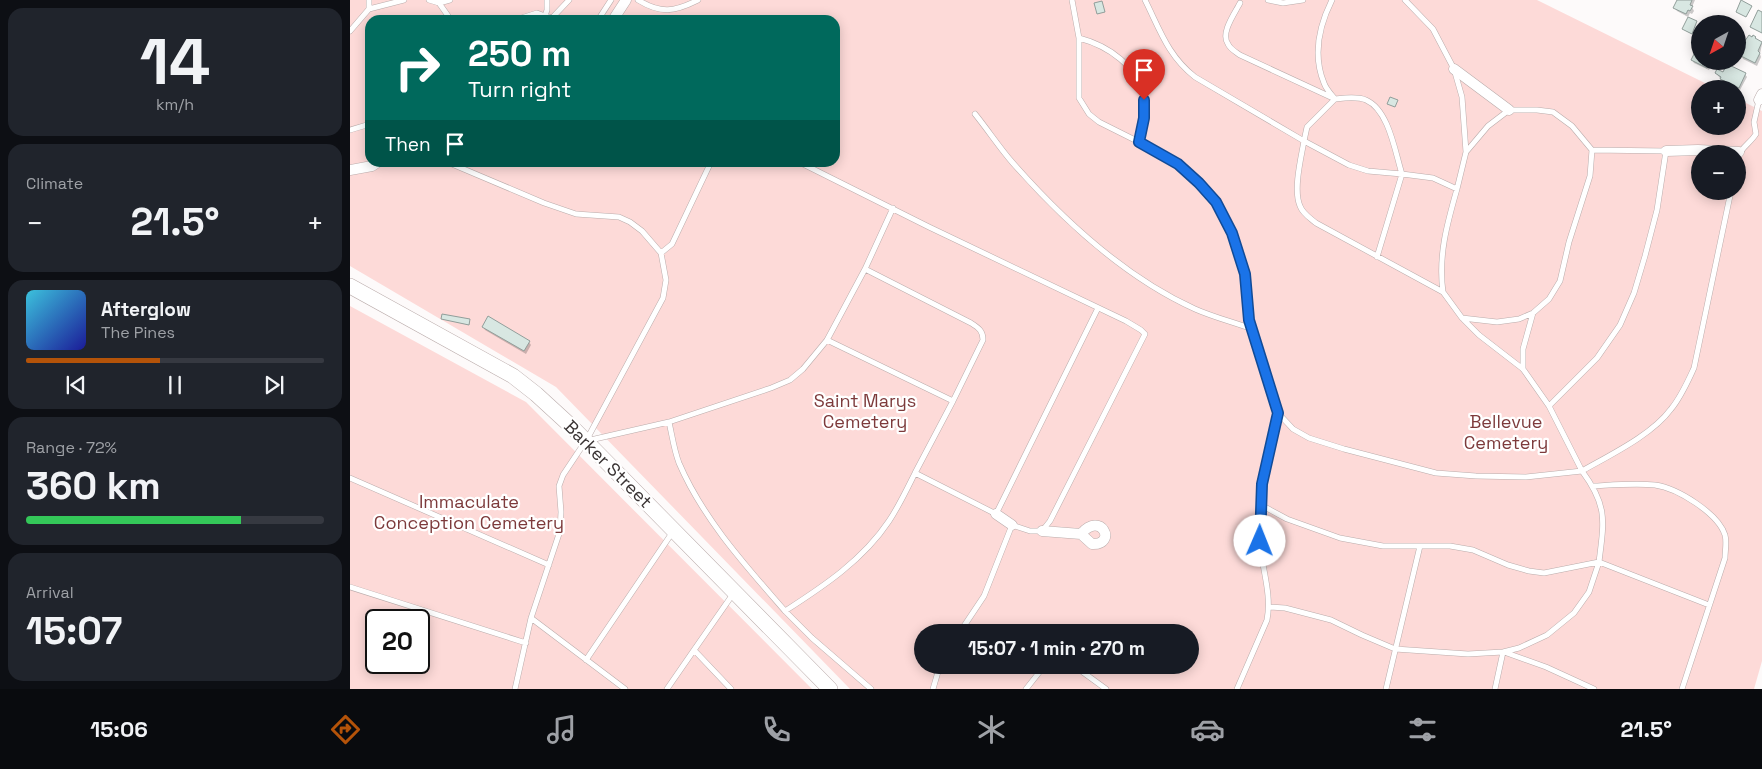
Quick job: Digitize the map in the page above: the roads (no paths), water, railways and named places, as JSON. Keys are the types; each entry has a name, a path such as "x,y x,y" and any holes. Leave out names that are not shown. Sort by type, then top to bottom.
{"main road":[{"name":"Barker Street","path":"350,286 513,376 536,394 586,441 830,689"}],"street":[{"path":"616,15 626,0"},
{"path":"1454,69 1509,110"},
{"path":"1666,151 1691,153"},
{"path":"350,170 366,167"},
{"path":"996,514 1012,525"},
{"path":"1042,531 1081,534"}],"lane":[{"path":"350,31 368,9 369,0"},
{"path":"368,9 404,0"},
{"path":"429,0 440,2 450,0"},
{"path":"546,15 547,0"},
{"path":"555,15 569,0"},
{"path":"601,15 611,0"},
{"path":"638,0 650,7 666,11 684,7 698,0"},
{"path":"1072,0 1079,38 1079,98 1088,114 1099,122 1178,164 1216,202 1232,233 1245,274 1246,296 1252,329 1278,413 1293,429 1309,438 1344,449 1436,472 1476,476 1526,477 1582,471 1622,448 1656,425 1670,411 1683,393 1694,368 1729,200"},
{"path":"1145,0 1172,55 1183,68 1195,77 1349,165 1368,171 1434,178 1457,189"},
{"path":"1268,0 1283,3 1302,0"},
{"path":"1332,0 1325,14 1318,42 1320,69 1324,85 1335,99"},
{"path":"1405,0 1433,29 1454,69 1462,97 1466,152 1443,244 1440,273 1443,292"},
{"path":"440,2 448,15"},
{"path":"1240,3 1227,28 1226,40 1229,46 1240,55 1335,99 1365,99 1376,107 1384,118 1402,174 1377,257"},
{"path":"1079,38 1096,42 1115,54 1126,64 1140,85 1144,100 1144,118 1139,142"},
{"path":"1746,147 1756,134 1754,122 1760,97"},
{"path":"1269,607 1285,608 1331,620 1395,648 1468,654 1503,652 1519,648 1546,636 1574,613 1589,592 1599,562 1604,523 1602,506 1549,406 1523,369 1479,335 1462,318 1443,292 1316,223 1306,215 1300,206 1298,190 1307,127 1335,99"},
{"path":"1462,318 1497,322 1519,319 1533,313 1549,298 1560,281 1569,242 1590,176 1592,150 1572,126 1553,112 1509,110 1488,126 1466,152"},
{"path":"976,114 1012,162 1086,236 1117,262 1151,285 1195,309 1252,329"},
{"path":"350,130 365,126"},
{"path":"1549,406 1597,358 1620,325 1634,293 1657,210 1666,151 1592,150"},
{"path":"459,167 544,203 576,214 619,218 630,222 642,231 661,253 666,280 663,298 586,441 563,475 559,486 560,531 531,618 515,689"},
{"path":"661,253 672,244 709,167"},
{"path":"809,167 1126,321 1145,334 1050,521 1042,531 1030,531 1012,525 984,596 965,624"},
{"path":"586,441 669,422 790,380 827,340 865,268 892,208"},
{"path":"785,611 829,583 864,551 889,521 953,402 983,340 983,333 971,323 865,268"},
{"path":"915,473 996,514 1098,308"},
{"path":"1523,369 1523,349 1533,313"},
{"path":"827,340 953,402"},
{"path":"1237,689 1264,627 1269,607 1260,541 1261,506 1264,476 1278,413"},
{"path":"669,422 679,462 705,510 744,564 785,611 812,638 871,689"},
{"path":"350,478 550,565"},
{"path":"1593,486 1656,485 1681,493 1703,509 1719,524 1725,536 1725,558 1682,689"},
{"path":"1261,506 1287,519 1340,538 1383,546 1450,546 1473,550 1508,565 1544,573 1568,570 1599,562 1709,605"},
{"path":"586,660 674,530"},
{"path":"1386,689 1420,546"},
{"path":"350,587 526,643"},
{"path":"667,689 734,591"},
{"path":"531,618 625,689"},
{"path":"694,650 731,689"},
{"path":"1503,652 1546,667 1594,689"},
{"path":"1495,689 1503,652"},
{"path":"932,689 937,674"},
{"path":"1026,689 1038,674"},
{"path":"1085,674 1106,689"},
{"path":"1576,689 1578,683"}],"park label":[{"name":"Saint Marys Cemetery","path":"865,411"},
{"name":"Bellevue Cemetery","path":"1506,432"},
{"name":"Immaculate Conception Cemetery","path":"469,512"}]}
